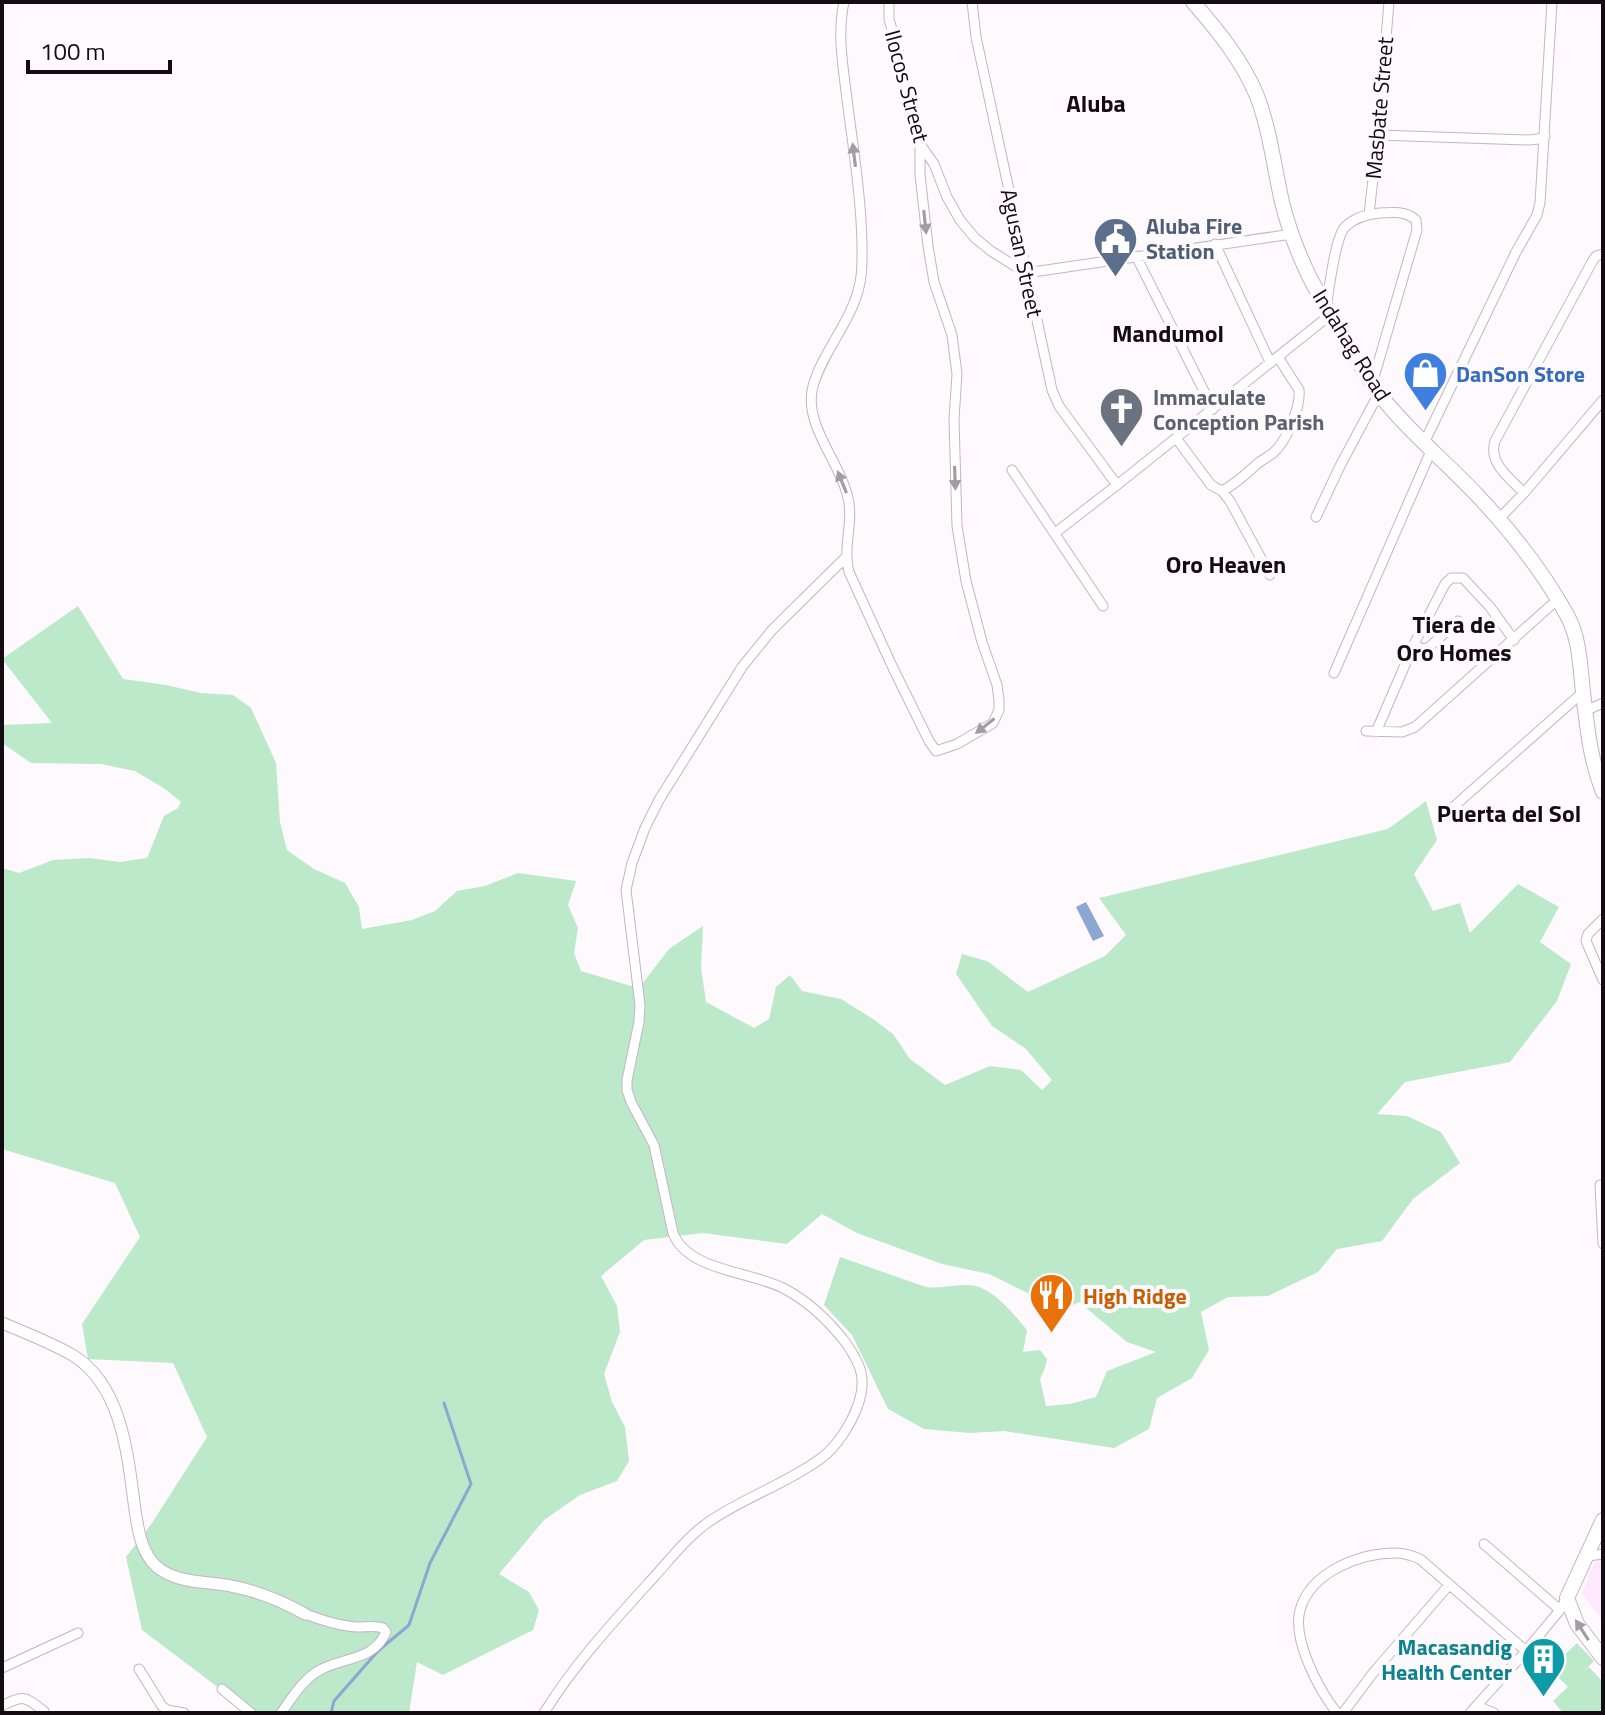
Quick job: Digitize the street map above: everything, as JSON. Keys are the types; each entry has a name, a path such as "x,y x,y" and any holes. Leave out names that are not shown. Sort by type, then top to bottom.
{"main road":[{"name":"Indahag Road","path":"1193,2 1232,49 1246,72 1268,133 1282,203 1292,234 1308,274 1328,311 1376,389 1523,548 1570,621 1577,639 1589,749 1603,792"},
{"path":"1603,1520 1563,1604 1603,1658"}],"street":[{"path":"844,2 840,43 855,161 862,242 861,274 856,298 826,357 813,387 812,398 817,428 843,480 848,497 850,515 845,558 849,572 936,751 957,744 993,723 999,710 997,685 970,597 957,526 954,419 957,374 952,335 934,282 928,246 920,175 920,144"},
{"name":"Ilocos Street","path":"889,2 889,19 920,144 934,164 960,220 991,251 1026,273"},
{"name":"Agusan Street","path":"972,2 976,37 1055,398 1117,485"},
{"name":"Masbate Street","path":"1369,214 1389,2"},
{"path":"1334,673 1428,447 1516,252 1537,215 1542,193 1552,2"},
{"path":"1378,135 1529,140 1545,136"},
{"path":"1055,533 1213,409 1328,311 1342,231 1350,223 1369,214 1410,215 1418,224 1376,389 1316,517"},
{"path":"1026,273 1292,234"},
{"path":"1215,244 1274,359 1299,390 1293,420 1281,444 1274,453 1222,491"},
{"path":"1524,493 1496,463 1493,453 1495,441 1592,262 1596,256 1603,254"},
{"path":"1136,256 1213,409"},
{"path":"1498,520 1603,400"},
{"path":"1176,438 1211,485 1222,491 1270,575"},
{"path":"1012,470 1103,606"},
{"path":"544,1713 583,1657 693,1534 724,1511 798,1474 824,1456 849,1423 862,1392 858,1361 820,1314 782,1288 713,1265 679,1245 673,1233 654,1145 627,1090 640,1005 626,890 645,828 667,787 755,649 845,558"},
{"path":"1514,640 1463,578 1451,578 1445,584 1371,732 1402,732 1415,727 1514,640 1558,599"},
{"path":"1414,644 1422,649 1428,648 1458,621"},
{"path":"1451,809 1583,692"},
{"path":"1585,711 1603,703"},
{"path":"1603,919 1588,934 1586,941 1603,980"},
{"path":"1600,1185 1603,1244"},
{"path":"2,1323 74,1357 88,1367 106,1391 121,1428 138,1528 153,1564 174,1577 262,1594 325,1622 376,1626 386,1632 372,1651 332,1665 310,1677 281,1713"},
{"path":"1473,1710 1563,1604 1484,1544"},
{"path":"1337,1713 1316,1679 1304,1651 1300,1610 1316,1584 1329,1573 1360,1558 1399,1553 1420,1559 1526,1651"},
{"path":"1587,1556 1603,1554"},
{"path":"1343,1713 1373,1673 1449,1585"},
{"path":"2,1668 78,1633"},
{"path":"139,1669 162,1706 184,1713"},
{"path":"222,1689 251,1713"},
{"path":"2,1706 23,1697 44,1711"},
{"path":"1473,1710 1494,1713"}],"shaded area":[{"path":"1596,1557 1603,1557 1603,1620 1582,1594"}],"green space":[{"path":"78,606 123,679 201,693 233,695 251,708 276,763 280,822 287,850 314,869 345,883 359,907 362,929 412,920 435,911 457,891 485,886 518,873 576,881 568,905 578,928 574,953 581,971 631,986 642,984 669,949 703,926 701,968 706,1002 754,1028 769,1019 776,987 790,975 802,991 841,999 873,1019 893,1034 910,1059 945,1085 990,1066 1021,1070 1042,1090 1052,1080 1026,1049 992,1026 956,974 962,954 987,961 1028,992 1105,956 1126,935 1099,898 1388,829 1426,801 1437,840 1414,874 1433,911 1460,903 1470,933 1518,884 1559,907 1540,942 1571,964 1557,1001 1510,1062 1405,1082 1377,1114 1407,1116 1441,1132 1460,1163 1413,1199 1382,1241 1337,1249 1318,1272 1268,1296 1228,1297 1201,1312 1209,1350 1192,1378 1157,1398 1149,1429 1114,1448 1004,1431 970,1433 924,1429 888,1409 852,1335 824,1305 840,1257 926,1287 965,1285 983,1289 1000,1300 1027,1330 1023,1352 1040,1350 1047,1359 1040,1379 1046,1406 1096,1397 1107,1371 1156,1352 1127,1342 1079,1302 1062,1310 989,1274 942,1264 857,1233 822,1214 787,1244 703,1233 644,1240 601,1276 617,1306 620,1332 604,1374 612,1402 625,1427 629,1461 617,1481 580,1495 544,1520 499,1574 529,1592 539,1610 533,1630 443,1675 417,1662 409,1713 252,1713 142,1630 126,1557 152,1523 207,1437 173,1363 88,1359 82,1324 140,1237 115,1183 2,1149 2,868 19,873 53,860 89,858 120,862 147,858 164,816 178,808 181,802 135,771 101,764 31,763 2,743 2,725 52,723 2,659"},
{"path":"1577,1643 1594,1661 1579,1676 1589,1667 1603,1682 1603,1713 1563,1713 1553,1701 1568,1687 1550,1669"}],"water":[{"path":"1086,902 1104,936 1093,941 1076,907"}],"waterway":[{"path":"331,1713 334,1701 378,1651 409,1625 430,1563 471,1484 444,1403"}],"place":[{"name":"Aluba Fire Station","path":"1115,278"},
{"name":"DanSon Store","path":"1425,413"},
{"name":"Immaculate Conception Parish","path":"1122,449"},
{"name":"High Ridge","path":"1052,1335"},
{"name":"Macasandig Health Center","path":"1543,1699"}],"district":[{"name":"Aluba","path":"1096,103"},
{"name":"Mandumol","path":"1168,333"},
{"name":"Oro Heaven","path":"1226,564"},
{"name":"Tiera de Oro Homes","path":"1454,638"},
{"name":"Puerta del Sol","path":"1509,813"}]}
